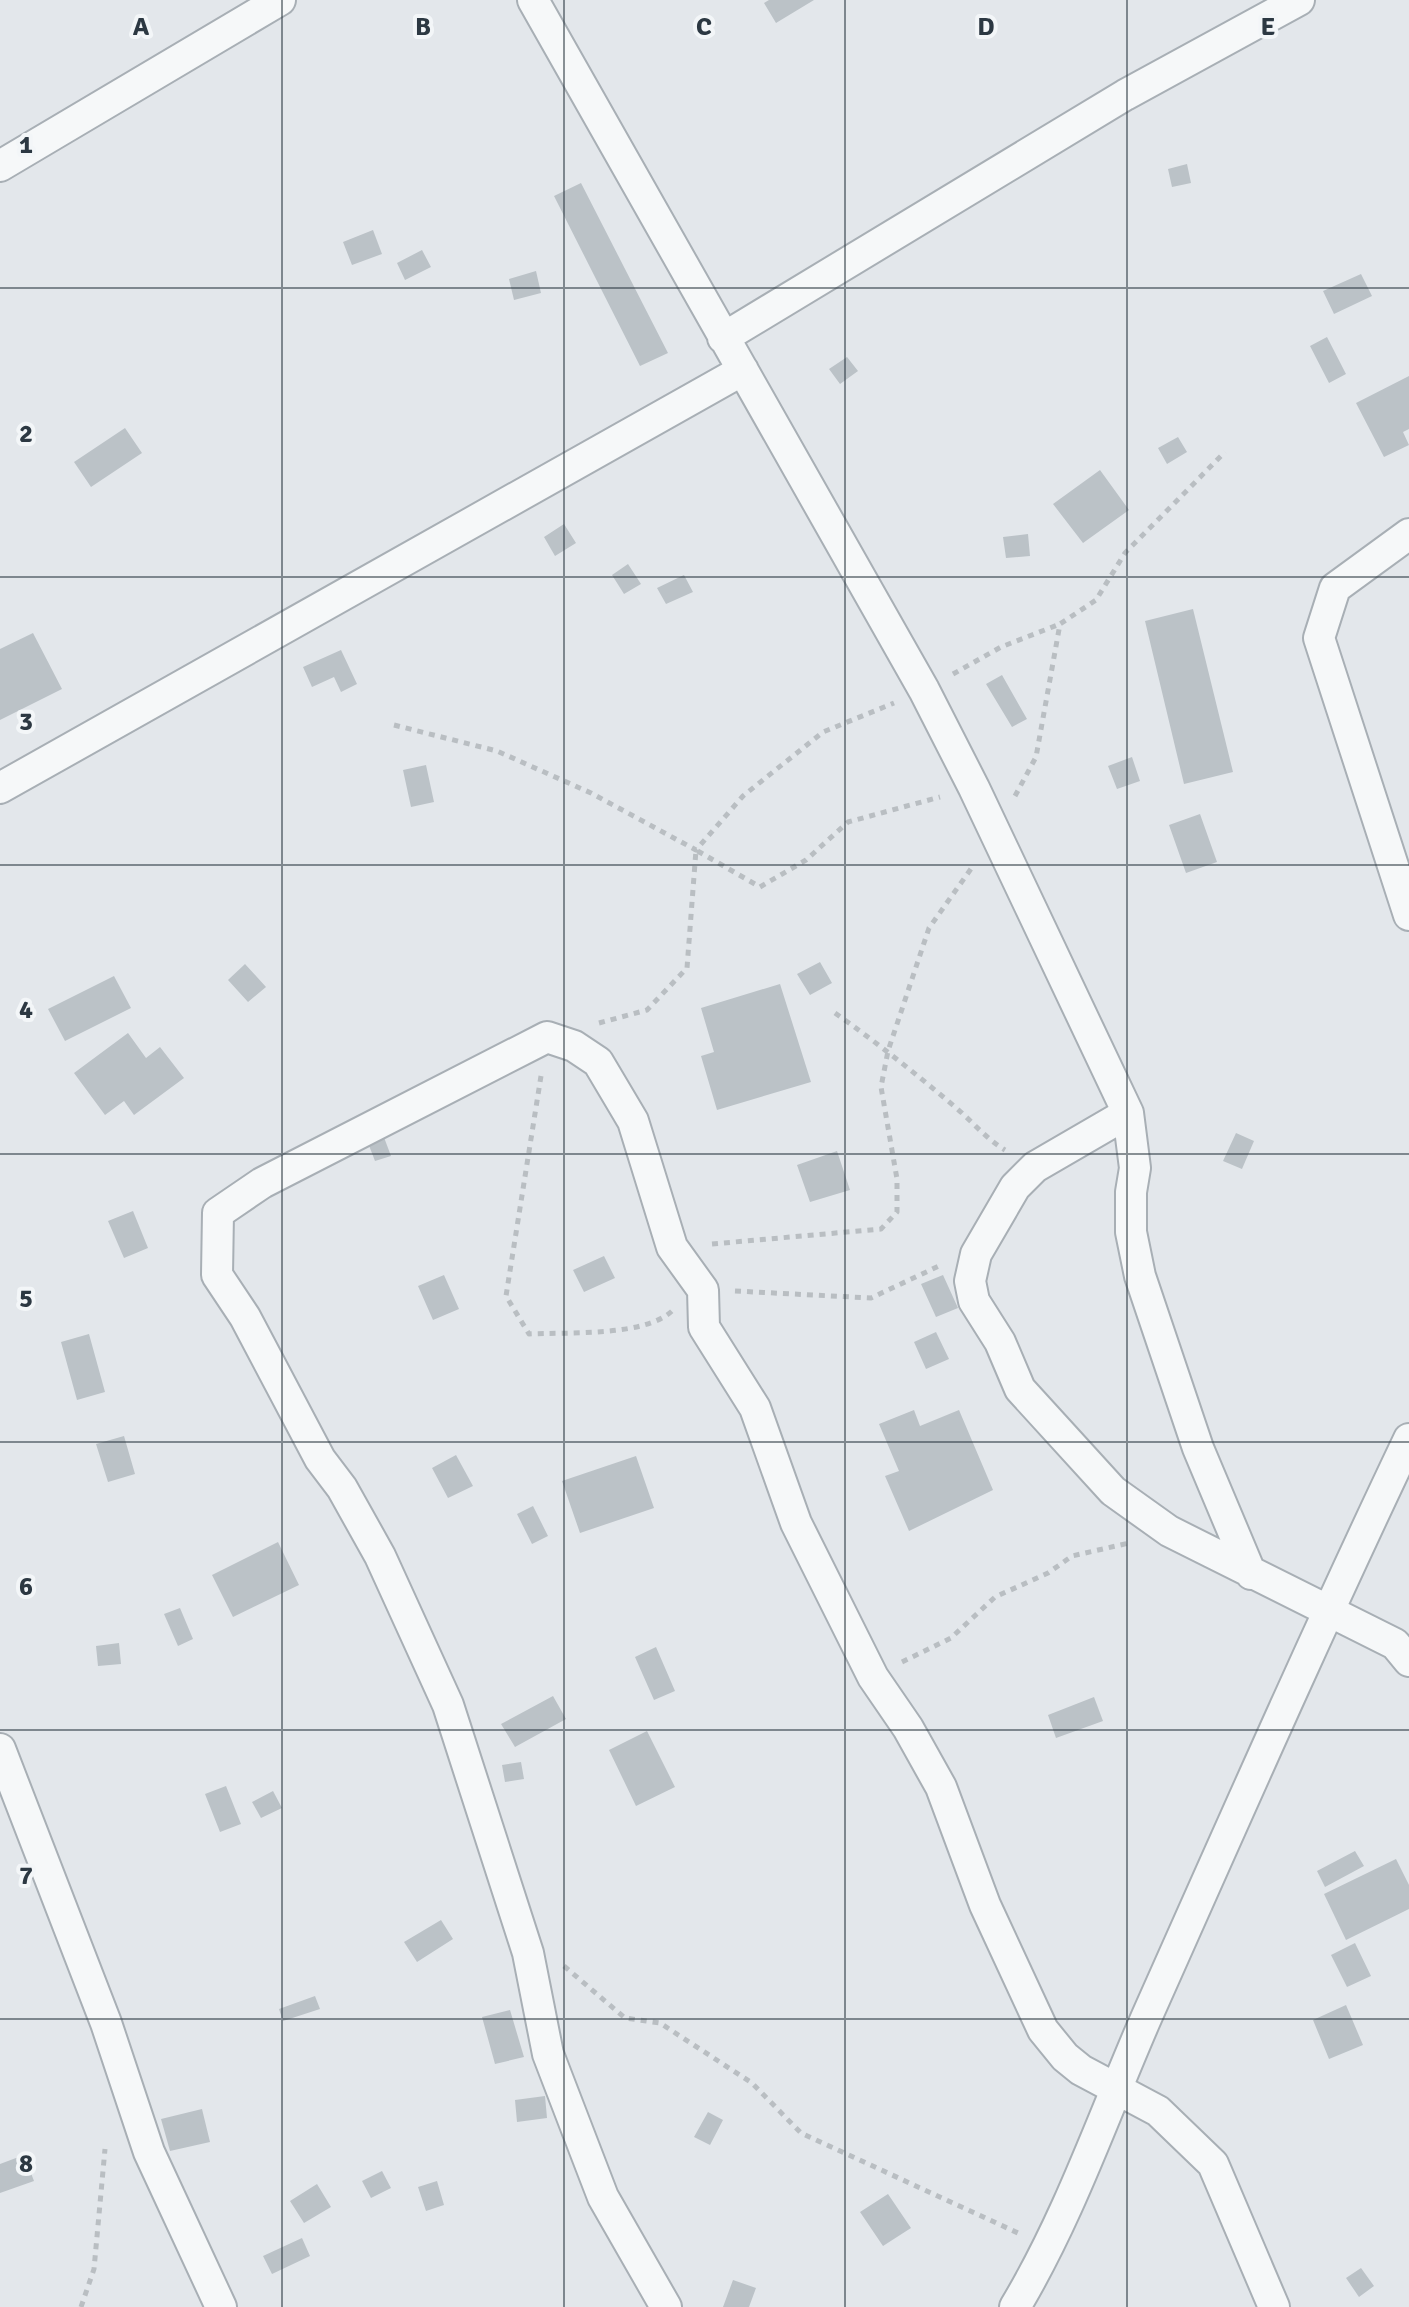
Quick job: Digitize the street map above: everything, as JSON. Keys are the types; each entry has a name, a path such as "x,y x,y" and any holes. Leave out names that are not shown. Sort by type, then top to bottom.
{"street":[{"path":"0,166 280,0"},
{"path":"533,0 924,690 996,833 1128,1113 1135,1168 1131,1192 1131,1232 1140,1276 1198,1448 1251,1574"},
{"path":"723,338 1125,95 1299,0"},
{"path":"0,788 743,370"},
{"path":"1409,534 1335,588 1319,638 1340,712 1409,915"},
{"path":"666,2307 603,2197 548,2054 528,1953 448,1705 380,1556 342,1488 320,1459 245,1317 217,1275 218,1213 275,1176 547,1037 574,1046 598,1062 633,1121 672,1247 703,1290 704,1327 755,1408 796,1523 873,1677 908,1728 941,1787 985,1905 1043,2030 1073,2064 1158,2111 1213,2164 1274,2307"},
{"path":"1128,1113 1035,1167 1015,1187 976,1254 970,1281 974,1301 1000,1342 1020,1389 1113,1491 1169,1531 1395,1644 1409,1661"},
{"path":"1015,2307 1050,2248 1115,2087 1328,1609 1409,1439"},
{"path":"0,1749 106,2023 149,2152 221,2307"}],"path":[{"path":"547,1037 647,1010 687,968 696,850 743,796 823,732 924,690 1001,647 1060,624 1096,600 1125,553 1225,452"},
{"path":"672,1247 881,1229 897,1212 897,1179 881,1087 888,1051 929,928 996,833 1036,757 1060,624"},
{"path":"394,725 497,751 591,793 760,887 806,860 848,822 974,788"},
{"path":"835,1013 888,1051 989,1141 1035,1167"},
{"path":"873,1677 951,1638 995,1597 1048,1573 1072,1556 1169,1531"},
{"path":"528,1953 551,1954 625,2018 660,2023 752,2083 801,2133 1050,2248"},
{"path":"81,2307 94,2269 105,2149"}],"building":[{"path":"769,0 814,0 776,23 764,3"},
{"path":"1187,164 1191,183 1172,187 1168,169"},
{"path":"581,183 668,353 640,366 554,196"},
{"path":"373,230 382,254 352,265 343,242"},
{"path":"422,250 431,267 405,280 397,263"},
{"path":"536,271 541,293 514,300 509,279"},
{"path":"1361,274 1372,296 1334,314 1323,291"},
{"path":"1327,337 1346,374 1329,383 1310,346"},
{"path":"847,357 858,371 840,384 829,369"},
{"path":"1409,376 1409,429 1403,432 1409,445 1384,457 1356,403"},
{"path":"125,428 142,453 91,487 74,462"},
{"path":"1178,437 1187,452 1167,464 1158,448"},
{"path":"1100,470 1129,510 1083,543 1053,504"},
{"path":"564,524 576,543 555,556 544,537"},
{"path":"1028,534 1030,556 1006,558 1003,537"},
{"path":"628,564 641,584 624,594 612,575"},
{"path":"684,575 693,592 666,604 657,588"},
{"path":"1193,609 1233,772 1184,784 1145,621"},
{"path":"33,633 62,689 0,720 0,649"},
{"path":"341,650 357,684 341,692 334,677 312,687 303,667"},
{"path":"1002,675 1027,719 1012,727 986,684"},
{"path":"1132,757 1140,781 1117,789 1108,766"},
{"path":"426,765 434,802 411,807 403,770"},
{"path":"1200,814 1217,862 1186,873 1169,825"},
{"path":"820,962 832,983 810,995 797,974"},
{"path":"245,964 266,987 248,1002 228,980"},
{"path":"114,976 131,1008 65,1041 48,1009"},
{"path":"780,984 811,1082 717,1110 701,1056 714,1052 701,1008"},
{"path":"128,1033 146,1058 160,1047 184,1078 134,1115 124,1101 105,1115 74,1073"},
{"path":"379,1124 391,1156 375,1161 363,1130"},
{"path":"1236,1133 1254,1141 1242,1169 1223,1161"},
{"path":"837,1151 850,1190 810,1202 797,1165"},
{"path":"133,1211 148,1248 124,1258 108,1221"},
{"path":"604,1256 615,1278 584,1292 573,1270"},
{"path":"444,1275 459,1309 433,1320 418,1286"},
{"path":"943,1275 958,1308 936,1317 921,1284"},
{"path":"936,1332 949,1359 926,1369 914,1342"},
{"path":"89,1334 105,1392 77,1400 61,1342"},
{"path":"914,1410 920,1426 959,1410 993,1490 909,1531 885,1476 899,1471 879,1424"},
{"path":"124,1436 135,1474 108,1482 96,1444"},
{"path":"456,1455 473,1486 448,1498 432,1468"},
{"path":"636,1456 654,1508 580,1533 562,1481"},
{"path":"533,1506 548,1536 532,1544 517,1514"},
{"path":"278,1542 299,1585 233,1617 212,1575"},
{"path":"180,1608 193,1639 178,1646 164,1614"},
{"path":"119,1643 121,1664 98,1666 96,1646"},
{"path":"656,1647 675,1691 654,1700 635,1657"},
{"path":"553,1696 566,1719 515,1747 501,1724"},
{"path":"1094,1697 1103,1721 1056,1738 1048,1715"},
{"path":"647,1731 675,1787 636,1806 609,1750"},
{"path":"521,1762 524,1779 505,1782 502,1765"},
{"path":"226,1786 241,1824 220,1832 205,1794"},
{"path":"273,1791 282,1808 261,1818 252,1802"},
{"path":"1355,1851 1364,1866 1325,1887 1317,1871"},
{"path":"1396,1859 1409,1885 1409,1909 1346,1940 1324,1894"},
{"path":"441,1920 453,1939 417,1962 404,1942"},
{"path":"1355,1943 1371,1976 1347,1987 1331,1955"},
{"path":"315,1996 320,2009 283,2021 279,2009"},
{"path":"1346,2005 1363,2045 1329,2059 1313,2020"},
{"path":"510,2010 524,2057 495,2064 482,2017"},
{"path":"545,2096 547,2118 517,2122 515,2100"},
{"path":"202,2109 210,2142 170,2151 161,2119"},
{"path":"708,2112 723,2120 710,2145 694,2137"},
{"path":"24,2155 34,2181 0,2193 0,2164"},
{"path":"382,2171 391,2188 371,2198 362,2181"},
{"path":"437,2181 444,2205 426,2211 418,2187"},
{"path":"317,2184 331,2207 304,2223 290,2201"},
{"path":"888,2194 911,2228 883,2246 860,2212"},
{"path":"302,2238 310,2256 272,2274 263,2256"},
{"path":"1361,2268 1374,2286 1359,2297 1346,2278"},
{"path":"733,2280 756,2288 749,2307 723,2307"}]}
